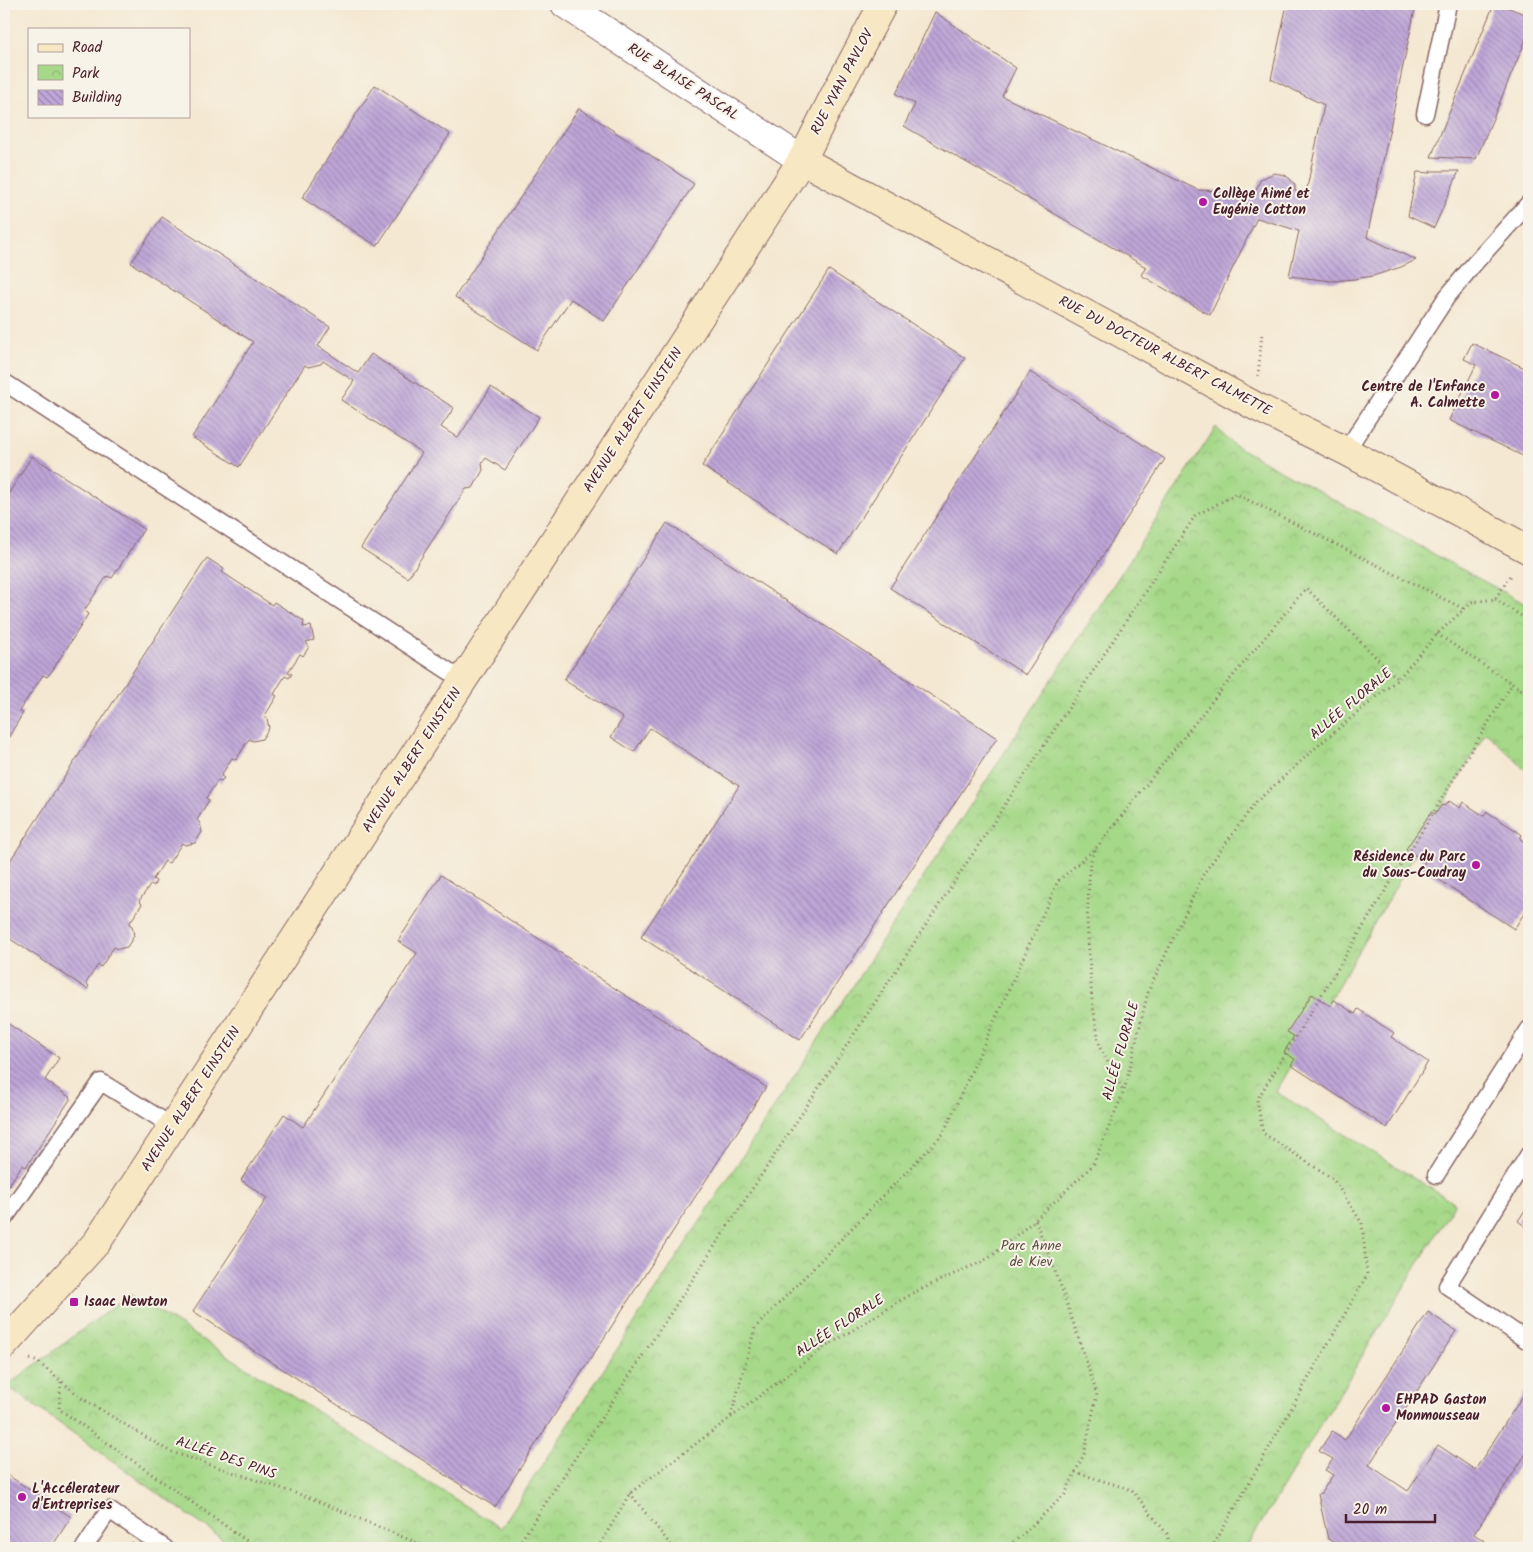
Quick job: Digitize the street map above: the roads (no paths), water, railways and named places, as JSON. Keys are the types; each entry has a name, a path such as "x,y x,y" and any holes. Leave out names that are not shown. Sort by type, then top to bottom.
{"street":[{"name":"RUE BLAISE PASCAL","path":"565,4 802,160"},
{"name":"RUE YVAN PAVLOV","path":"802,160 883,4"},
{"name":"RUE DU DOCTEUR ALBERT CALMETTE","path":"802,160 1255,406 1346,451 1529,550"},
{"name":"AVENUE ALBERT EINSTEIN","path":"6,1343 97,1242 802,160"}],"lane":[{"path":"1425,114 1448,4"},
{"path":"1346,451 1446,298 1529,203"},
{"path":"4,382 464,681"},
{"path":"1436,1176 1529,1029"},
{"path":"4,1219 101,1082 172,1126"},
{"path":"1529,1154 1447,1286 1529,1342"},
{"path":"84,1548 110,1510 165,1548"}],"place":[{"name":"Collège Aimé et Eugénie Cotton","path":"1203,202"},
{"name":"Centre de l'Enfance A. Calmette","path":"1495,395"},
{"name":"Résidence du Parc du Sous-Coudray","path":"1476,865"},
{"name":"Isaac Newton","path":"74,1302"},
{"name":"EHPAD Gaston Monmousseau","path":"1386,1408"},
{"name":"L'Accélerateur d'Entreprises","path":"22,1497"}],"park label":[{"name":"Parc Anne de Kiev","path":"1031,1254"}]}
